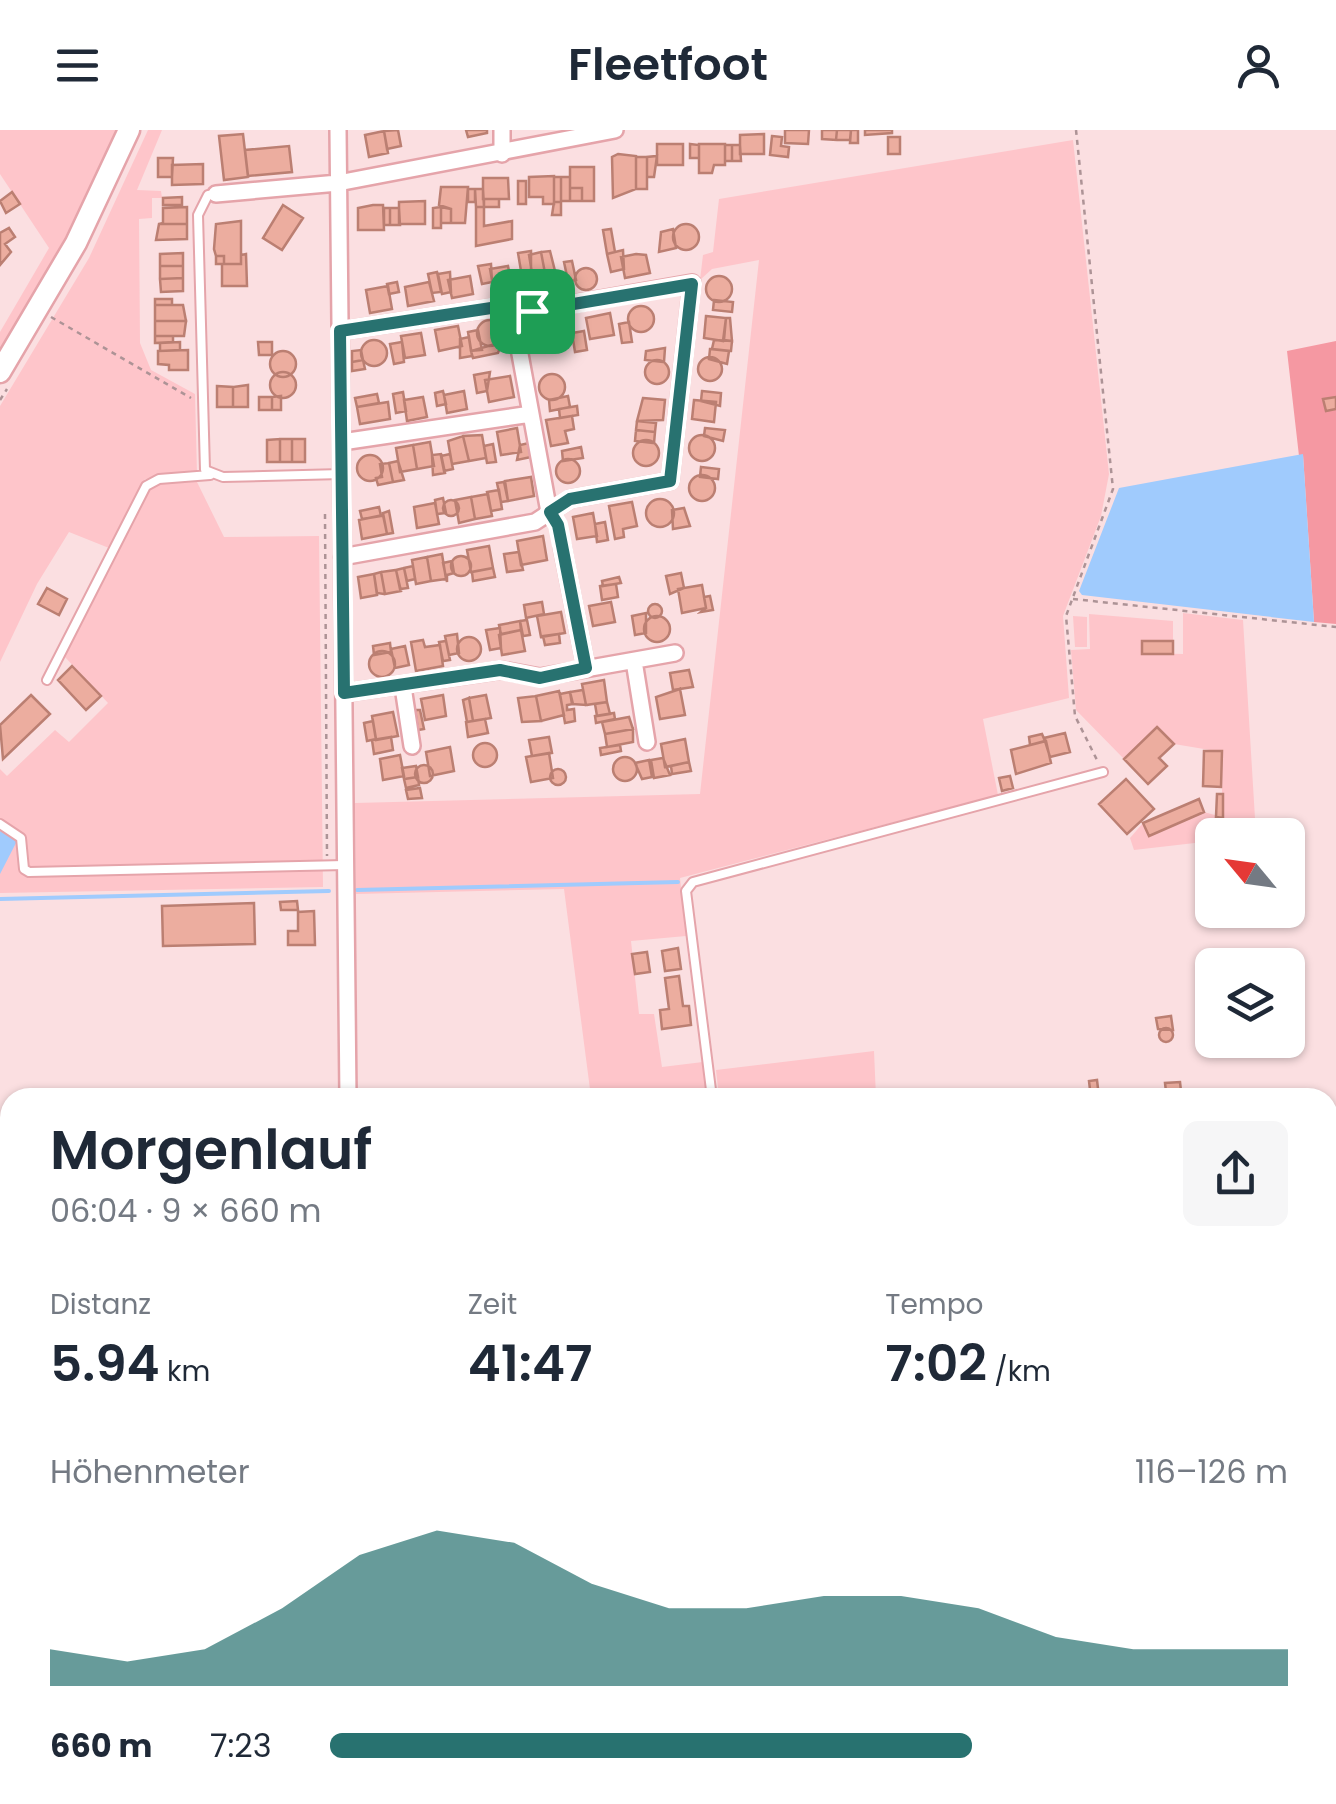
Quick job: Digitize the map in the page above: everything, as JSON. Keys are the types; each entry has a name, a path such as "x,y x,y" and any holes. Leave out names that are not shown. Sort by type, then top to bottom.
{"street":[{"path":"0,372 76,243 129,130"},
{"path":"338,130 348,1088"},
{"path":"502,130 502,154"},
{"path":"216,194 338,184 614,130"},
{"path":"340,331 511,305 532,311 692,284 670,481 570,499 534,522 342,557"},
{"path":"511,305 550,512"},
{"path":"342,442 531,414"},
{"path":"562,546 586,668"},
{"path":"344,693 500,670 540,678 674,653"},
{"path":"634,661 647,742"},
{"path":"403,687 412,746"}],"lane":[{"path":"210,474 202,465 198,216 203,202 216,194"},
{"path":"48,680 146,486 160,479 210,474 343,474"},
{"path":"711,1088 686,891 694,882 1103,772"},
{"path":"0,824 21,838 24,870 29,872 345,865"}],"path":[{"path":"1076,130 1113,489 1066,616 1074,716 1103,772"},
{"path":"51,317 201,404"},
{"path":"1072,599 1336,627"}],"shaded area":[{"path":"0,130 122,130 108,164 0,362 0,332 49,248 0,174"},
{"path":"148,130 162,130 137,190 161,191 162,198 152,198 152,218 139,219 140,343 151,370 195,394 197,474 145,479 109,548 69,532 37,584 0,662 0,406 89,258"},
{"path":"1073,140 1109,474 1101,516 1063,616 1069,698 983,719 998,795 680,878 686,936 631,941 639,1014 654,1014 662,1067 703,1062 706,1088 590,1088 564,889 356,894 355,803 700,794 759,260 712,269 700,280 703,255 713,252 719,199"},
{"path":"1336,341 1336,624 1314,622 1303,455 1299,456 1287,351"},
{"path":"197,482 224,537 319,536 323,887 0,893 0,769 7,776 55,730 69,742 108,703 64,656 144,491 161,483"},
{"path":"1183,613 1243,620 1255,818 1195,818 1195,843 1134,850 1130,838 1143,823 1149,836 1204,812 1222,817 1222,752 1174,744 1157,728 1124,759 1076,710 1071,650 1090,649 1089,614 1173,621 1173,641 1143,641 1142,653 1183,654"},
{"path":"1073,616 1087,617 1087,647 1075,647"},
{"path":"874,1051 876,1088 718,1088 716,1070"}],"water":[{"path":"1303,454 1314,622 1082,595 1079,591 1119,488"},
{"path":"0,831 17,841 0,874"}],"building":[{"path":"398,130 401,146 387,149 384,131"},
{"path":"466,130 487,130 487,133 468,137"},
{"path":"785,130 809,130 808,144 785,143"},
{"path":"822,130 837,130 836,140 822,139"},
{"path":"837,130 851,130 850,140 836,140"},
{"path":"851,130 858,130 858,143 850,143"},
{"path":"865,130 892,130 892,133 865,135"},
{"path":"384,131 388,153 369,157 365,135"},
{"path":"243,134 248,177 224,180 219,136"},
{"path":"764,134 764,154 740,154 740,135"},
{"path":"772,136 782,137 781,146 789,147 788,157 770,155"},
{"path":"888,137 900,137 900,154 888,154"},
{"path":"657,144 683,144 683,165 657,165"},
{"path":"690,144 699,145 699,158 690,158"},
{"path":"699,144 725,144 725,165 714,165 712,173 699,173"},
{"path":"725,145 732,145 732,161 725,161"},
{"path":"732,145 740,145 741,161 732,161"},
{"path":"289,146 292,172 248,176 245,150"},
{"path":"636,156 636,189 613,198 612,157"},
{"path":"657,156 654,177 647,177 647,157"},
{"path":"636,157 647,157 647,189 636,189"},
{"path":"158,158 173,158 172,177 158,177"},
{"path":"203,164 203,184 172,185 172,165"},
{"path":"570,167 594,167 594,201 582,201 582,188 570,188"},
{"path":"554,176 554,204 543,204 543,197 529,197 529,177"},
{"path":"554,177 561,177 561,202 554,202"},
{"path":"561,177 570,177 570,201 561,201"},
{"path":"483,178 508,178 509,199 483,199"},
{"path":"518,181 526,181 526,204 518,204"},
{"path":"441,187 468,187 465,223 451,223 451,209 439,205"},
{"path":"570,188 582,188 582,201 570,201"},
{"path":"468,189 475,189 475,202 468,202"},
{"path":"475,189 483,189 484,207 476,207"},
{"path":"12,192 20,204 6,213 0,201"},
{"path":"182,197 182,205 163,205 163,198"},
{"path":"484,199 499,199 499,207 484,207"},
{"path":"425,201 425,224 399,224 399,202"},
{"path":"554,202 561,202 561,215 552,215"},
{"path":"283,205 303,218 282,250 263,238"},
{"path":"383,205 384,230 358,230 358,208"},
{"path":"187,207 187,224 159,224 163,223 163,208"},
{"path":"441,207 451,209 451,223 441,223"},
{"path":"441,207 441,228 433,228 433,208"},
{"path":"476,207 484,207 484,226 512,221 512,239 476,246"},
{"path":"384,208 390,208 390,225 384,225"},
{"path":"390,208 399,208 400,225 390,225"},
{"path":"241,221 241,264 224,264 224,256 216,256 214,249 216,224"},
{"path":"159,224 187,224 187,239 156,240"},
{"path":"686,224 695,228 699,237 695,246 686,250 677,246 673,237 677,228"},
{"path":"9,228 15,237 5,244 11,252 0,265 0,233"},
{"path":"611,229 615,252 607,254 603,230"},
{"path":"673,229 676,248 659,252 661,232"},
{"path":"623,250 624,269 611,272 607,254"},
{"path":"531,251 531,270 521,271 518,253"},
{"path":"550,251 559,287 548,289 541,252"},
{"path":"541,252 548,289 535,291 529,255"},
{"path":"183,253 183,266 160,266 160,254"},
{"path":"246,254 247,286 222,286 222,264 216,264 216,256 224,256 224,264 241,264 241,255"},
{"path":"646,255 650,273 625,278 621,257"},
{"path":"572,261 576,280 568,281 564,262"},
{"path":"491,264 492,282 482,284 478,266"},
{"path":"160,266 183,266 183,278 160,279"},
{"path":"508,266 512,287 494,291 490,269"},
{"path":"586,268 594,271 594,287 586,290 578,287 575,279 578,271"},
{"path":"437,272 441,292 432,293 428,274"},
{"path":"450,272 451,292 442,294 438,274"},
{"path":"470,276 473,294 452,298 448,280"},
{"path":"719,276 728,280 732,289 728,298 719,302 710,298 706,289 710,280"},
{"path":"183,278 183,291 161,292 160,279"},
{"path":"397,282 399,292 389,294 387,284"},
{"path":"429,282 434,301 408,306 405,287"},
{"path":"568,284 570,291 556,294 555,288"},
{"path":"388,286 392,309 370,313 366,290"},
{"path":"155,299 172,299 172,305 155,305"},
{"path":"714,300 733,302 732,312 713,310"},
{"path":"155,305 183,305 186,321 155,321"},
{"path":"641,306 650,310 654,319 650,328 641,332 632,328 628,319 632,310"},
{"path":"610,313 614,335 590,339 586,318"},
{"path":"706,316 726,318 723,341 704,338"},
{"path":"726,318 730,318 732,341 724,340"},
{"path":"490,320 499,324 503,333 499,342 490,346 481,342 477,333 481,324"},
{"path":"155,321 186,321 184,336 155,336"},
{"path":"629,322 632,342 622,343 619,324"},
{"path":"555,323 559,344 538,347 535,327"},
{"path":"458,326 462,346 439,351 435,330"},
{"path":"564,329 567,345 556,347 557,330"},
{"path":"478,330 482,350 471,351 468,332"},
{"path":"584,331 587,350 575,352 572,333"},
{"path":"421,333 425,355 405,358 401,336"},
{"path":"155,336 173,336 173,342 155,343"},
{"path":"469,337 472,356 460,358 460,339"},
{"path":"374,340 383,344 387,353 383,362 374,366 365,362 361,353 365,344"},
{"path":"714,340 732,341 731,351 712,349"},
{"path":"180,342 180,350 160,351 160,343"},
{"path":"258,342 272,342 272,355 259,355"},
{"path":"402,342 404,362 394,364 390,344"},
{"path":"502,342 498,353 473,358 471,351"},
{"path":"665,348 664,362 645,360 646,351"},
{"path":"710,349 729,351 727,364 709,359"},
{"path":"188,350 188,370 169,370 169,365 158,364 158,351"},
{"path":"361,350 363,360 352,362 352,351"},
{"path":"283,351 292,355 296,364 292,373 283,377 274,373 270,364 274,355"},
{"path":"710,357 719,360 719,378 710,381 701,378 698,369 701,360"},
{"path":"363,360 365,369 352,371 352,362"},
{"path":"652,360 662,360 669,372 662,384 652,384 645,377 645,367"},
{"path":"283,372 292,376 296,385 292,394 283,398 274,394 270,385 274,376"},
{"path":"490,372 487,391 477,393 474,375"},
{"path":"552,374 561,378 565,387 561,396 552,400 543,396 539,387 543,378"},
{"path":"510,376 514,397 489,402 485,380"},
{"path":"248,385 248,407 233,407 233,387"},
{"path":"217,386 233,387 233,407 217,407"},
{"path":"443,391 446,404 437,406 435,393"},
{"path":"464,391 467,409 447,413 444,395"},
{"path":"702,391 721,393 720,406 701,401"},
{"path":"403,392 406,411 396,413 393,394"},
{"path":"377,394 379,403 357,407 355,398"},
{"path":"281,396 281,410 272,410 272,397"},
{"path":"568,396 570,407 550,411 549,400"},
{"path":"259,397 272,397 272,410 259,410"},
{"path":"423,397 427,417 407,421 404,400"},
{"path":"1336,397 1336,409 1326,411 1323,399"},
{"path":"643,398 665,400 663,420 637,421"},
{"path":"694,400 716,402 714,422 692,419"},
{"path":"388,402 390,419 360,424 357,407"},
{"path":"577,406 578,415 560,418 559,409"},
{"path":"572,416 574,429 565,431 568,443 551,446 546,420"},
{"path":"637,421 656,423 655,432 636,430"},
{"path":"517,428 521,452 501,455 497,432"},
{"path":"705,428 725,430 723,441 704,436"},
{"path":"636,430 655,432 654,443 635,441"},
{"path":"482,435 486,458 469,461 463,436"},
{"path":"702,435 711,439 715,448 711,457 702,461 693,457 689,448 693,439"},
{"path":"463,436 469,461 452,464 448,441"},
{"path":"280,439 292,439 292,462 280,462"},
{"path":"280,439 280,462 267,462 267,440"},
{"path":"292,439 305,439 305,462 292,462"},
{"path":"646,440 655,444 659,453 655,462 646,466 637,462 633,453 637,444"},
{"path":"430,442 434,466 417,469 413,445"},
{"path":"529,443 531,457 517,460 520,445"},
{"path":"493,444 496,462 487,463 484,446"},
{"path":"413,445 417,469 400,472 396,448"},
{"path":"581,447 583,458 563,461 562,451"},
{"path":"441,454 445,473 433,475 432,455"},
{"path":"450,454 453,469 444,471 441,456"},
{"path":"370,455 379,459 383,468 379,477 370,481 361,477 357,468 361,459"},
{"path":"568,459 577,462 577,480 568,483 559,480 556,471 559,462"},
{"path":"398,461 404,480 393,482 389,463"},
{"path":"389,463 393,482 378,485 376,478 382,477 380,464"},
{"path":"701,467 719,469 718,479 700,477"},
{"path":"702,475 711,479 715,488 711,497 702,501 693,497 689,488 693,479"},
{"path":"531,477 534,496 508,501 505,481"},
{"path":"504,482 508,501 501,502 497,483"},
{"path":"499,490 502,509 491,511 487,492"},
{"path":"488,494 492,516 475,519 471,497"},
{"path":"471,497 475,519 459,523 455,500"},
{"path":"443,498 446,513 437,514 435,500"},
{"path":"660,499 670,503 674,513 670,523 660,527 650,523 646,513 650,503"},
{"path":"451,500 459,508 451,516 443,508"},
{"path":"632,502 637,526 623,529 624,537 615,539 609,506"},
{"path":"435,503 439,524 417,528 414,507"},
{"path":"379,507 381,516 362,519 360,511"},
{"path":"684,508 690,526 673,529 672,510"},
{"path":"389,511 393,533 387,534 383,513"},
{"path":"593,513 597,536 577,539 573,517"},
{"path":"383,515 387,534 362,539 359,520"},
{"path":"605,522 608,540 597,542 595,524"},
{"path":"543,536 547,560 521,565 517,541"},
{"path":"489,546 493,568 471,572 467,550"},
{"path":"519,552 523,570 507,572 504,554"},
{"path":"442,554 446,579 431,581 427,557"},
{"path":"461,556 471,566 461,576 451,566"},
{"path":"427,557 431,581 416,584 412,560"},
{"path":"452,561 454,573 447,575 447,582 443,563"},
{"path":"413,566 415,579 407,581 404,568"},
{"path":"404,568 408,588 400,589 396,570"},
{"path":"493,568 495,577 473,581 472,572"},
{"path":"396,570 401,591 385,594 381,572"},
{"path":"381,572 385,594 377,593 374,574"},
{"path":"681,573 684,588 670,594 666,576"},
{"path":"374,574 377,595 361,598 358,577"},
{"path":"619,577 621,583 603,586 602,581"},
{"path":"616,584 618,597 602,600 600,586"},
{"path":"702,585 706,608 682,613 678,589"},
{"path":"47,588 67,599 59,615 38,604"},
{"path":"710,596 713,610 701,612 706,608 704,597"},
{"path":"542,602 544,614 526,618 524,605"},
{"path":"611,602 615,622 593,626 589,606"},
{"path":"655,604 662,611 655,618 648,611"},
{"path":"561,612 565,633 541,637 537,616"},
{"path":"646,613 646,633 635,635 632,616"},
{"path":"657,616 666,620 670,629 666,638 657,642 648,638 644,629 648,620"},
{"path":"527,620 530,635 523,636 520,621"},
{"path":"520,621 521,630 501,634 499,625"},
{"path":"500,628 501,648 490,650 486,630"},
{"path":"521,630 525,651 502,655 499,635"},
{"path":"457,634 459,653 449,655 445,636"},
{"path":"559,634 560,643 545,645 543,636"},
{"path":"469,637 481,649 469,661 457,649"},
{"path":"423,640 425,647 440,645 443,666 416,671 411,642"},
{"path":"446,641 450,660 443,661 439,642"},
{"path":"1142,641 1173,641 1173,654 1142,654"},
{"path":"390,643 391,652 374,655 373,646"},
{"path":"405,646 409,665 395,668 391,649"},
{"path":"382,651 391,655 395,664 391,673 382,677 373,673 369,664 373,655"},
{"path":"72,666 101,696 86,710 58,680"},
{"path":"689,670 693,687 673,690 670,673"},
{"path":"604,680 607,702 586,705 582,684"},
{"path":"680,689 685,715 660,719 656,697"},
{"path":"583,690 586,705 572,704 570,692"},
{"path":"559,691 564,715 541,721 536,696"},
{"path":"570,692 573,704 567,705 567,710 574,709 575,721 565,723 560,694"},
{"path":"31,695 50,714 3,759 0,725"},
{"path":"443,695 446,716 425,720 421,699"},
{"path":"486,695 491,718 473,721 469,698"},
{"path":"536,696 541,721 522,722 518,698"},
{"path":"469,698 473,721 467,722 463,700"},
{"path":"607,702 610,714 597,716 595,704"},
{"path":"415,710 420,710 424,729 418,730"},
{"path":"393,712 398,736 376,740 372,716"},
{"path":"614,713 615,719 596,723 595,716"},
{"path":"629,717 633,729 605,734 602,722"},
{"path":"485,719 488,733 468,737 466,722"},
{"path":"373,721 376,739 367,741 364,723"},
{"path":"1157,727 1174,744 1159,758 1167,766 1148,784 1124,759"},
{"path":"633,729 633,742 607,747 605,734"},
{"path":"1065,733 1070,752 1050,757 1044,738"},
{"path":"1042,734 1045,741 1030,745 1029,737"},
{"path":"391,737 393,750 374,754 372,740"},
{"path":"549,737 552,753 532,756 529,740"},
{"path":"685,739 689,762 665,767 661,744"},
{"path":"1046,741 1051,763 1016,774 1011,750"},
{"path":"485,743 494,746 494,764 485,767 476,764 473,755 476,746"},
{"path":"620,745 621,751 601,755 600,748"},
{"path":"450,747 454,771 430,776 426,752"},
{"path":"1204,751 1222,751 1221,787 1203,786"},
{"path":"549,753 553,778 531,782 526,757"},
{"path":"400,755 404,776 383,780 380,759"},
{"path":"625,757 637,769 625,781 613,769"},
{"path":"663,758 670,775 654,778 651,760"},
{"path":"649,760 652,777 642,779 635,763"},
{"path":"689,762 691,771 672,774 671,766"},
{"path":"424,765 433,774 424,783 415,774"},
{"path":"416,766 418,777 404,779 402,768"},
{"path":"558,769 566,777 558,785 550,777"},
{"path":"1010,776 1013,788 1002,791 999,778"},
{"path":"418,777 419,785 406,788 404,779"},
{"path":"1126,779 1154,809 1127,834 1099,804"},
{"path":"420,788 422,798 408,799 406,790"},
{"path":"1217,794 1223,794 1223,818 1216,817"},
{"path":"1199,799 1204,812 1149,836 1143,823"},
{"path":"297,901 298,910 281,910 280,902"},
{"path":"254,903 255,944 163,946 162,906"},
{"path":"314,911 315,945 288,945 288,931 298,931 298,912"},
{"path":"678,948 681,969 665,971 662,951"},
{"path":"647,952 650,972 635,974 632,954"},
{"path":"679,976 683,1006 689,1006 691,1025 662,1029 660,1010 669,1009 665,978"},
{"path":"1171,1016 1173,1030 1158,1029 1156,1018"},
{"path":"1166,1028 1173,1035 1166,1042 1159,1035"},
{"path":"1180,1082 1181,1088 1166,1088 1165,1083"}],"waterway":[{"path":"357,890 678,882"},
{"path":"0,899 329,891"}],"route":[{"path":"692,284 670,481 570,499 550,512 558,525 586,668 540,678 500,670 344,693 340,331 511,305 532,311 692,284"}]}
